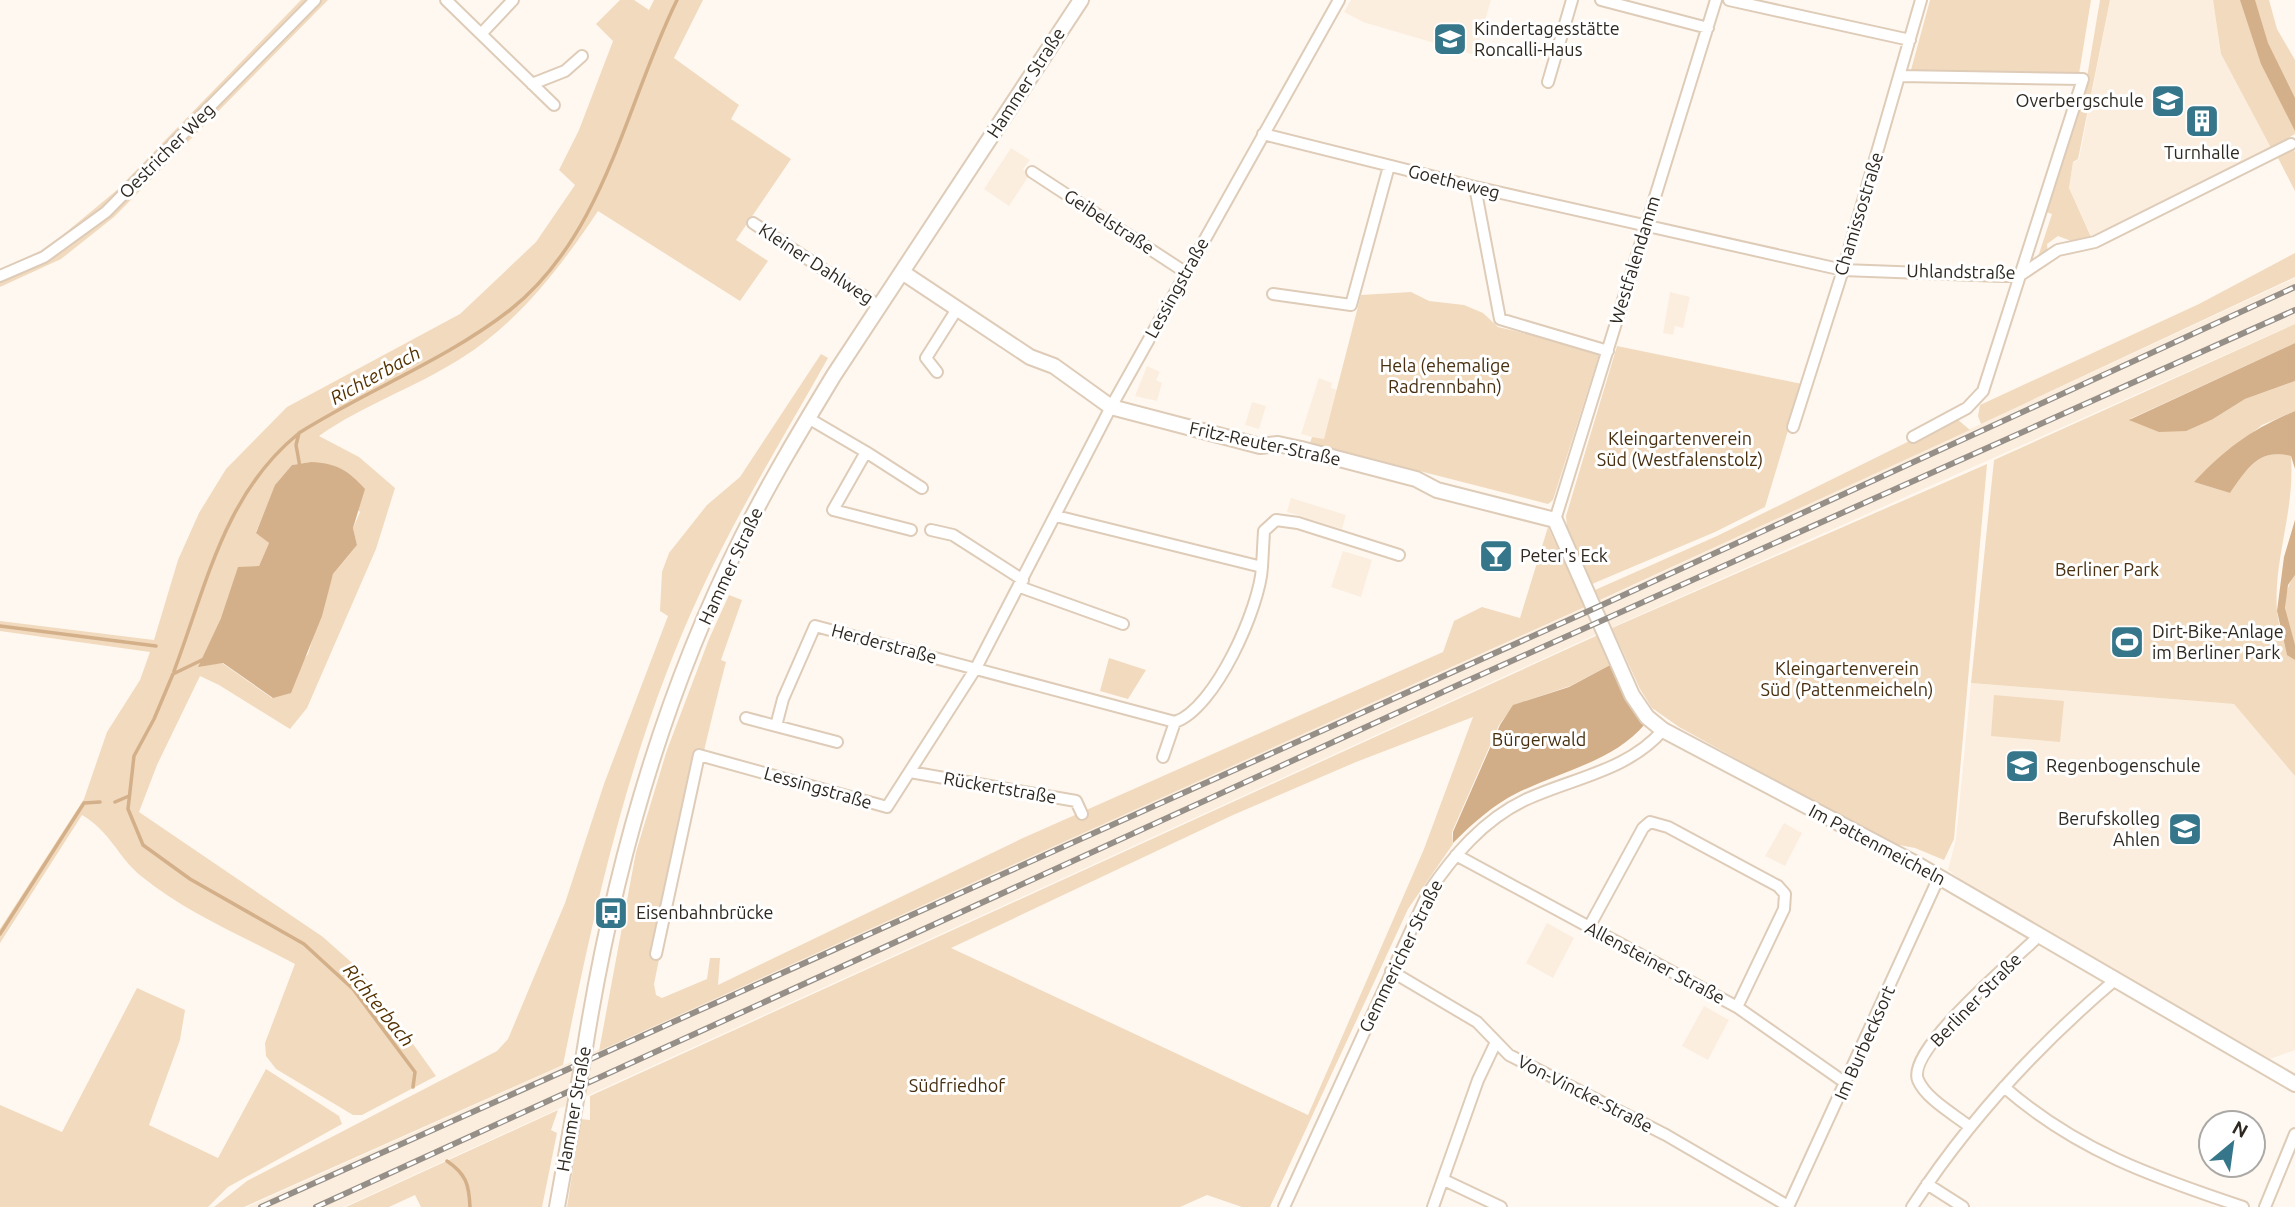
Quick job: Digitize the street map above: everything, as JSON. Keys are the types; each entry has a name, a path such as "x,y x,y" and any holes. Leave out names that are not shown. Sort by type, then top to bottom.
{"street":[{"name":"Oestricher Weg","path":"0,276 51,253 106,212 315,0"},
{"path":"446,0 554,105"},
{"name":"Hammer Straße","path":"557,1207 584,1054 628,836 678,684 743,535 808,418 1081,0"},
{"name":"Lessingstraße","path":"656,954 699,755 887,807 976,668 1111,408 1339,0"},
{"path":"1548,82 1572,0"},
{"path":"1601,0 1708,28"},
{"name":"Westfalendamm","path":"1555,520 1716,0"},
{"path":"1729,0 1910,40"},
{"name":"Chamissostraße","path":"1793,427 1843,270 1921,0"},
{"path":"481,34 516,3"},
{"path":"532,83 565,71 582,56"},
{"path":"1900,76 2083,79 1983,391 1967,408 1913,437"},
{"name":"Goetheweg","path":"1263,134 1646,227"},
{"name":"Uhlandstraße","path":"1646,227 1843,270 2002,276 2022,274 2058,250 2095,242 2291,144"},
{"path":"1273,294 1351,305 1390,166"},
{"name":"Geibelstraße","path":"1032,172 1185,272"},
{"path":"1475,187 1500,320 1608,351"},
{"name":"Kleiner Dahlweg","path":"753,223 879,306"},
{"name":"Fritz-Reuter-Straße","path":"902,272 1030,357 1054,366 1111,408 1260,446 1278,444 1367,466 1416,479 1437,491 1555,520"},
{"path":"937,372 926,358 957,309"},
{"path":"808,418 922,488"},
{"path":"866,452 833,510 911,530"},
{"path":"1056,516 1262,567"},
{"path":"976,668 1175,722 1187,716 1202,700 1244,634 1256,606 1264,531 1268,524 1276,520 1298,523 1399,555"},
{"name":"Im Pattenmeicheln","path":"1555,520 1632,695 1647,717 1663,730 1939,877 2295,1084"},
{"path":"930,530 953,536 1021,584 1123,624"},
{"name":"Herderstraße","path":"776,726 783,699 814,626 976,668"},
{"path":"746,718 837,742"},
{"path":"1163,757 1175,722"},
{"name":"Gemmericher Straße","path":"1284,1207 1428,893 1456,855 1485,827 1524,800 1628,760 1649,746 1663,730"},
{"name":"Rückertstraße","path":"910,772 1076,801 1082,814"},
{"path":"1589,927 1643,828 1656,822 1778,886 1785,894 1784,909 1737,1007"},
{"name":"Allensteiner Straße","path":"1456,855 1737,1007 1847,1084"},
{"name":"Im Burbecksort","path":"1788,1206 1847,1084 1939,877"},
{"name":"Berliner Straße","path":"1970,1127 1924,1089 1917,1079 1917,1067 1950,1022 2039,936"},
{"name":"Von-Vincke-Straße","path":"1391,971 1476,1022 1509,1055 1666,1135 1788,1206"},
{"path":"1912,1207 1970,1127 2004,1087 2039,1048 2115,980"},
{"path":"1433,1207 1478,1080 1496,1042"},
{"path":"2004,1087 2035,1114 2095,1151 2179,1186 2243,1207"},
{"path":"2265,1207 2295,1134"},
{"path":"1444,1180 1501,1207"},
{"path":"1927,1184 1963,1207"}],"shaded area":[{"name":"Kindertagesstätte Roncalli-Haus","path":"1351,0 1491,0 1475,55 1363,22 1344,12"},
{"name":"Overbergschule","path":"2110,0 2213,0 2221,54 2271,148 2091,236 2069,188 2073,163 2079,159"},
{"path":"2240,0 2255,0 2268,43 2295,98 2295,131 2261,64"},
{"path":"1011,148 1030,160 1023,169 1030,174 1009,206 984,189"},
{"path":"2295,278 2295,324 1597,634 344,1207 247,1207 1600,601"},
{"path":"1670,292 1690,297 1683,328 1675,326 1673,335 1663,333"},
{"path":"2295,343 2295,381 2245,399 2213,419 2186,431 2159,432 2129,420"},
{"path":"1147,366 1160,372 1156,380 1162,383 1157,401 1135,396"},
{"path":"1319,378 1332,383 1331,388 1338,390 1324,440 1301,434"},
{"path":"1252,402 1266,406 1259,429 1245,425"},
{"path":"2295,411 2295,469 2291,456 2270,455 2255,462 2230,493 2194,482 2240,441"},
{"path":"311,462 341,469 365,489 353,528 357,545 333,574 322,616 291,693 273,698 223,663 198,667 221,618 238,567 259,566 269,543 256,533 275,485 292,465"},
{"path":"1291,498 1346,515 1342,529 1287,512"},
{"path":"2295,520 2295,575 2288,585 2285,608 2295,645 2295,660 2287,655 2277,611 2284,557"},
{"path":"1343,551 1372,560 1361,597 1331,587"},
{"name":"Berufskolleg Ahlen","path":"1971,683 2234,704 2295,776 2295,1050 2270,1059 1967,884 1948,870 1956,839"},
{"path":"1784,823 1802,833 1785,866 1765,856"},
{"path":"1547,923 1574,938 1553,978 1526,963"},
{"path":"1704,1006 1729,1020 1708,1060 1682,1046"}],"green space":[{"path":"301,0 310,0 104,209 71,235 64,234 117,190"},
{"path":"319,0 328,0 114,217 61,259 0,287 0,281 70,244"},
{"path":"620,0 634,0 649,10 654,0 703,0 674,58 739,105 731,119 791,159 736,240 768,261 740,301 598,211 553,273 520,311 501,328 460,359 353,415 319,436 359,457 395,488 376,549 307,708 290,729 200,676 157,765 139,812 323,937 360,970 436,1076 362,1115 353,1115 276,1069 266,1056 265,1043 295,964 196,913 158,889 141,876 107,836 82,815 0,943 0,929 84,799 107,732 140,680 150,652 0,631 0,621 154,640 178,560 199,513 226,469 287,407 460,314 536,242 575,185 559,170 579,130 613,41 596,24","holes":["311,462 360,512 353,528 357,545 333,574 308,654 272,698 222,663 199,666 221,618 259,566 269,543 256,532 276,484 292,465"]},
{"path":"1930,0 2091,0 2079,74 1911,70"},
{"path":"2100,0 2110,0 2078,159 2073,162 2069,188 2091,237 2074,242 2058,236 2047,244 2048,256 2037,260 2052,214 2046,212 2086,83"},
{"path":"2213,0 2269,0 2277,29 2295,60 2295,134 2271,148 2221,54"},
{"path":"2293,148 2295,152 2295,191 2277,156"},
{"path":"2295,253 2295,277 1981,424 1978,416 1980,405 2199,304"},
{"name":"Hela (ehemalige Radrennbahn)","path":"1411,292 1429,301 1464,305 1483,313 1498,327 1600,352 1553,500 1548,504 1310,443 1312,437 1324,439 1361,295"},
{"name":"Berliner Park","path":"2295,324 2295,343 2130,419 2213,419 2245,399 2295,381 2295,411 2262,425 2194,482 2230,493 2255,462 2270,455 2291,456 2290,497 2278,573 2277,612 2287,654 2295,660 2295,776 2234,704 1971,683 1994,460"},
{"name":"Kleingartenverein Süd (Westfalenstolz)","path":"1617,346 1802,384 1765,507 1715,532 1592,584 1567,528 1566,516"},
{"path":"821,354 828,358 715,561 676,648 654,706 602,884 563,1065 244,1207 214,1207 247,1181 497,1051 508,1039 565,903 604,784 668,616 660,611 662,572 669,553 707,505 740,477"},
{"path":"1956,418 1970,430 1600,600 1595,590 1717,536"},
{"name":"Kleingartenverein Süd (Pattenmeicheln)","path":"1987,464 1954,839 1944,860 1915,848 1889,843 1679,727 1652,708 1640,689 1612,628"},
{"path":"1548,527 1585,607 599,1051 636,852 667,750 709,639 729,595 742,600 721,660 726,662 697,782 654,984 656,995 662,998 707,979 710,958 720,958 718,985 1023,838 1443,652 1454,621 1482,607 1520,618"},
{"path":"2295,575 2295,645 2288,629 2285,610 2287,591"},
{"name":"Südfriedhof","path":"1598,635 1612,664 1570,686 1514,705 1499,725 1452,832 1453,844 1408,909 1270,1207 1242,1207 1207,1195 1180,1207 567,1207 581,1119 590,1120 590,1096","holes":["1473,717 1424,849 1308,1115 951,948 1233,815 1356,762"]},
{"path":"1109,658 1146,670 1128,699 1100,691"},
{"name":"Bürgerwald","path":"1612,664 1632,708 1645,724 1618,748 1602,757 1508,798 1483,815 1453,843 1453,832 1500,725 1513,705 1569,687"},
{"path":"1994,695 2064,701 2060,742 1991,736"},
{"path":"137,988 185,1010 180,1040 149,1125 218,1158 266,1069 339,1116 342,1124 228,1187 208,1207 0,1207 0,1105 62,1132"},
{"path":"558,1110 551,1130 557,1133 542,1207 421,1207 415,1195 389,1207 346,1207"}],"waterway":[{"name":"Richterbach","path":"300,467 296,445 299,433 460,344 510,310 542,279 569,244 591,206 610,166 677,0"},
{"path":"174,671 208,575 235,513 273,458 298,434"},
{"path":"0,626 156,646"},
{"name":"Richterbach","path":"204,659 173,674 154,719 134,756 128,809 143,845 190,879 304,944 353,989 415,1072 413,1087"},
{"path":"115,802 129,796"},
{"path":"0,934 84,803 100,802"},
{"name":"Richterbach","path":"447,1161 465,1180 470,1207"}],"railway":[{"path":"261,1207 1602,605 2295,287"},
{"path":"316,1207 1458,685 2295,310"}],"place":[{"name":"Kindertagesstätte Roncalli-Haus","path":"1450,39"},
{"name":"Overbergschule","path":"2168,101"},
{"name":"Turnhalle","path":"2202,121"},
{"name":"Peter's Eck","path":"1496,556"},
{"name":"Dirt-Bike-Anlage im Berliner Park","path":"2127,642"},
{"name":"Regenbogenschule","path":"2022,766"},
{"name":"Berufskolleg Ahlen","path":"2185,829"},
{"name":"Eisenbahnbrücke","path":"611,913"}]}
